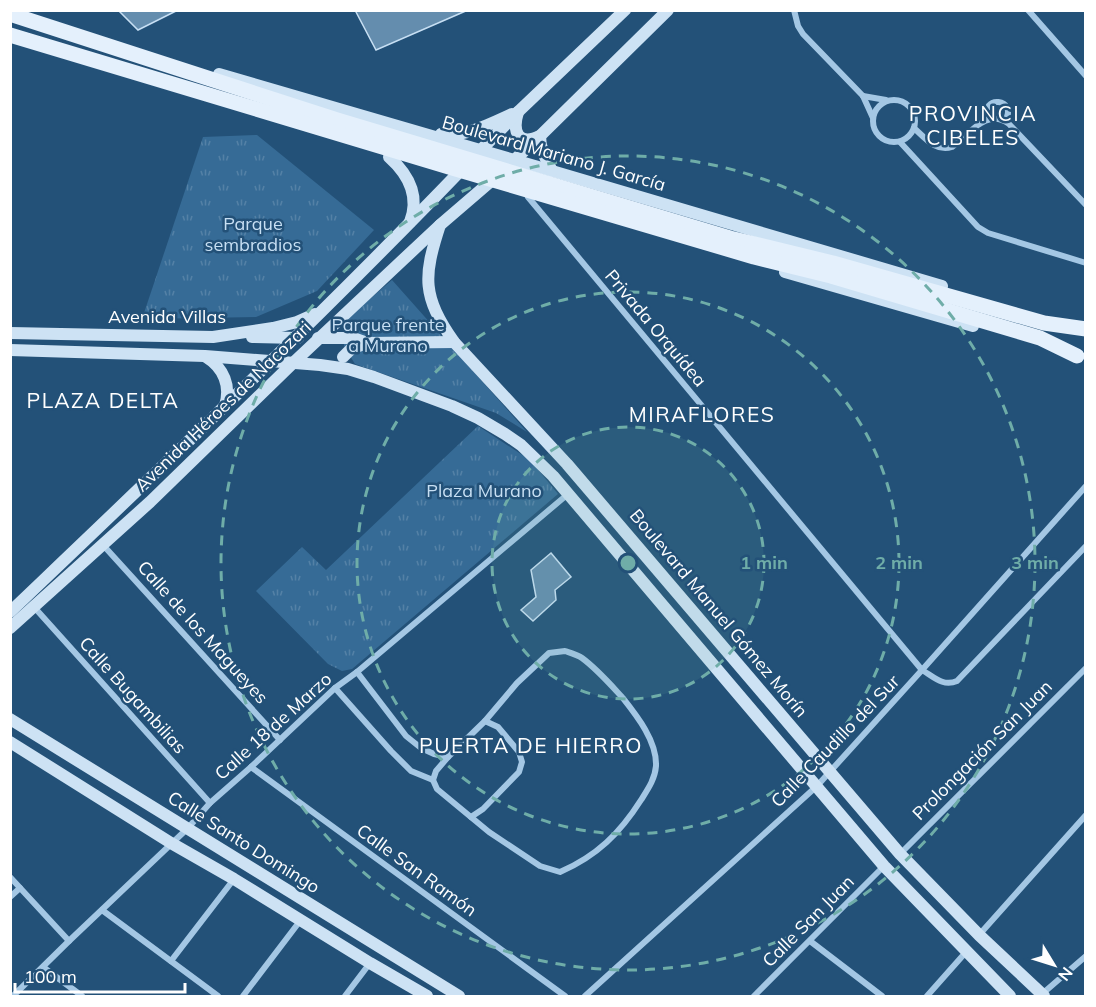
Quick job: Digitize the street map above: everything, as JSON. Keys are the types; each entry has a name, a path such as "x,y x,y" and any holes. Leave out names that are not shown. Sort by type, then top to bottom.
{"main road":[{"name":"Avenida Héroes de Nacozari","path":"10,612 225,406 519,111 625,10"},
{"name":"Avenida Héroes de Nacozari","path":"10,628 150,502 336,322 540,136 668,10"},
{"path":"11,12 337,120 730,238 832,263 1044,323 1086,329"},
{"name":"Boulevard Mariano J. García","path":"11,12 1086,329"},
{"path":"10,35 459,170 1040,338 1077,356"},
{"path":"10,41 389,157 1077,356"},
{"path":"416,131 452,135 472,131 519,111"},
{"path":"519,111 515,122 518,134 526,140 540,136 544,158 552,171"},
{"path":"389,157 402,168 410,183 413,199 412,216 409,223"},
{"path":"661,236 668,205"},
{"name":"Boulevard Manuel Gómez Morín","path":"440,225 429,262 428,289 432,305 454,342 567,464 900,854 979,935 1043,996"},
{"path":"335,297 338,338 348,369"},
{"name":"Avenida Villas","path":"10,333 213,337 273,328 297,322 321,311"},
{"path":"213,337 353,338 367,343"},
{"path":"343,357 351,349 367,343 454,342"},
{"name":"Avenida Villas","path":"10,350 205,356 293,363"},
{"path":"205,356 223,373 228,389 225,406"},
{"name":"Boulevard Manuel Gómez Morín","path":"293,363 348,369 441,402 478,418 521,445 537,459 884,866 1010,996"},
{"name":"Calle Santo Domingo","path":"10,719 459,996"},
{"name":"Calle Santo Domingo","path":"10,742 171,843 428,996"},
{"path":"41,761 52,744"}],"street":[{"path":"794,10 798,26 803,34 863,96 873,118 875,132 892,143 900,142 911,134 916,122 915,115 907,104 901,100 863,96"},
{"path":"1028,10 1086,76"},
{"path":"873,118 878,107 887,100"},
{"path":"988,119 987,108 996,101 1006,105 1008,116 1005,121"},
{"path":"914,128 934,146 946,149 952,147 988,119 995,118 1005,121 1086,205"},
{"path":"900,142 978,227 988,233 1086,263"},
{"name":"Privada Orquídea","path":"528,197 922,670"},
{"name":"Calle Caudillo del Sur","path":"585,996 830,772 1086,486"},
{"name":"Calle 18 de Marzo","path":"13,996 188,828 210,803 335,688 568,494"},
{"name":"Calle de los Magueyes","path":"103,545 280,740"},
{"path":"922,670 944,683 957,681 1086,546"},
{"name":"Calle Bugambilias","path":"34,607 210,803"},
{"path":"566,651 587,662 639,718 654,749 656,766 653,781 627,822 603,846 576,865 560,872 540,866 489,832 437,789 433,780 436,771 448,757 485,721 517,683 549,653 566,651"},
{"name":"Prolongación San Juan","path":"900,854 1086,668"},
{"path":"357,672 406,736 421,748 448,757"},
{"path":"335,688 391,752 411,771 433,780"},
{"path":"471,817 483,809 519,772 522,762 519,752 498,727 485,721"},
{"name":"Calle San Ramón","path":"251,767 565,996"},
{"path":"979,935 1086,815"},
{"name":"Calle San Juan","path":"754,996 884,866"},
{"path":"10,877 69,941"},
{"path":"171,961 234,879"},
{"path":"10,897 20,888"},
{"path":"102,910 218,996"},
{"path":"243,996 300,921"},
{"path":"810,941 882,996"},
{"path":"927,996 966,952"},
{"path":"1043,996 1086,956"},
{"path":"345,996 370,963"},
{"path":"43,967 82,996"}],"green space":[{"name":"Parque sembradios","path":"257,135 374,230 317,291 256,317 142,319 203,137"},
{"name":"Parque frente a Murano","path":"392,280 527,432 496,413 355,364 344,346 344,321"},
{"name":"Plaza Murano","path":"478,426 530,460 558,494 352,669 342,671 328,664 256,591 302,547 326,570"}],"building":[{"path":"118,10 178,10 138,30"},
{"path":"355,10 468,10 376,50"},
{"path":"551,553 571,577 555,590 556,600 533,621 521,610 536,597 531,570"}],"district":[{"name":"PROVINCIA CIBELES","path":"973,125"},
{"name":"PLAZA DELTA","path":"103,400"},
{"name":"MIRAFLORES","path":"702,414"},
{"name":"PUERTA DE HIERRO","path":"531,745"}]}
